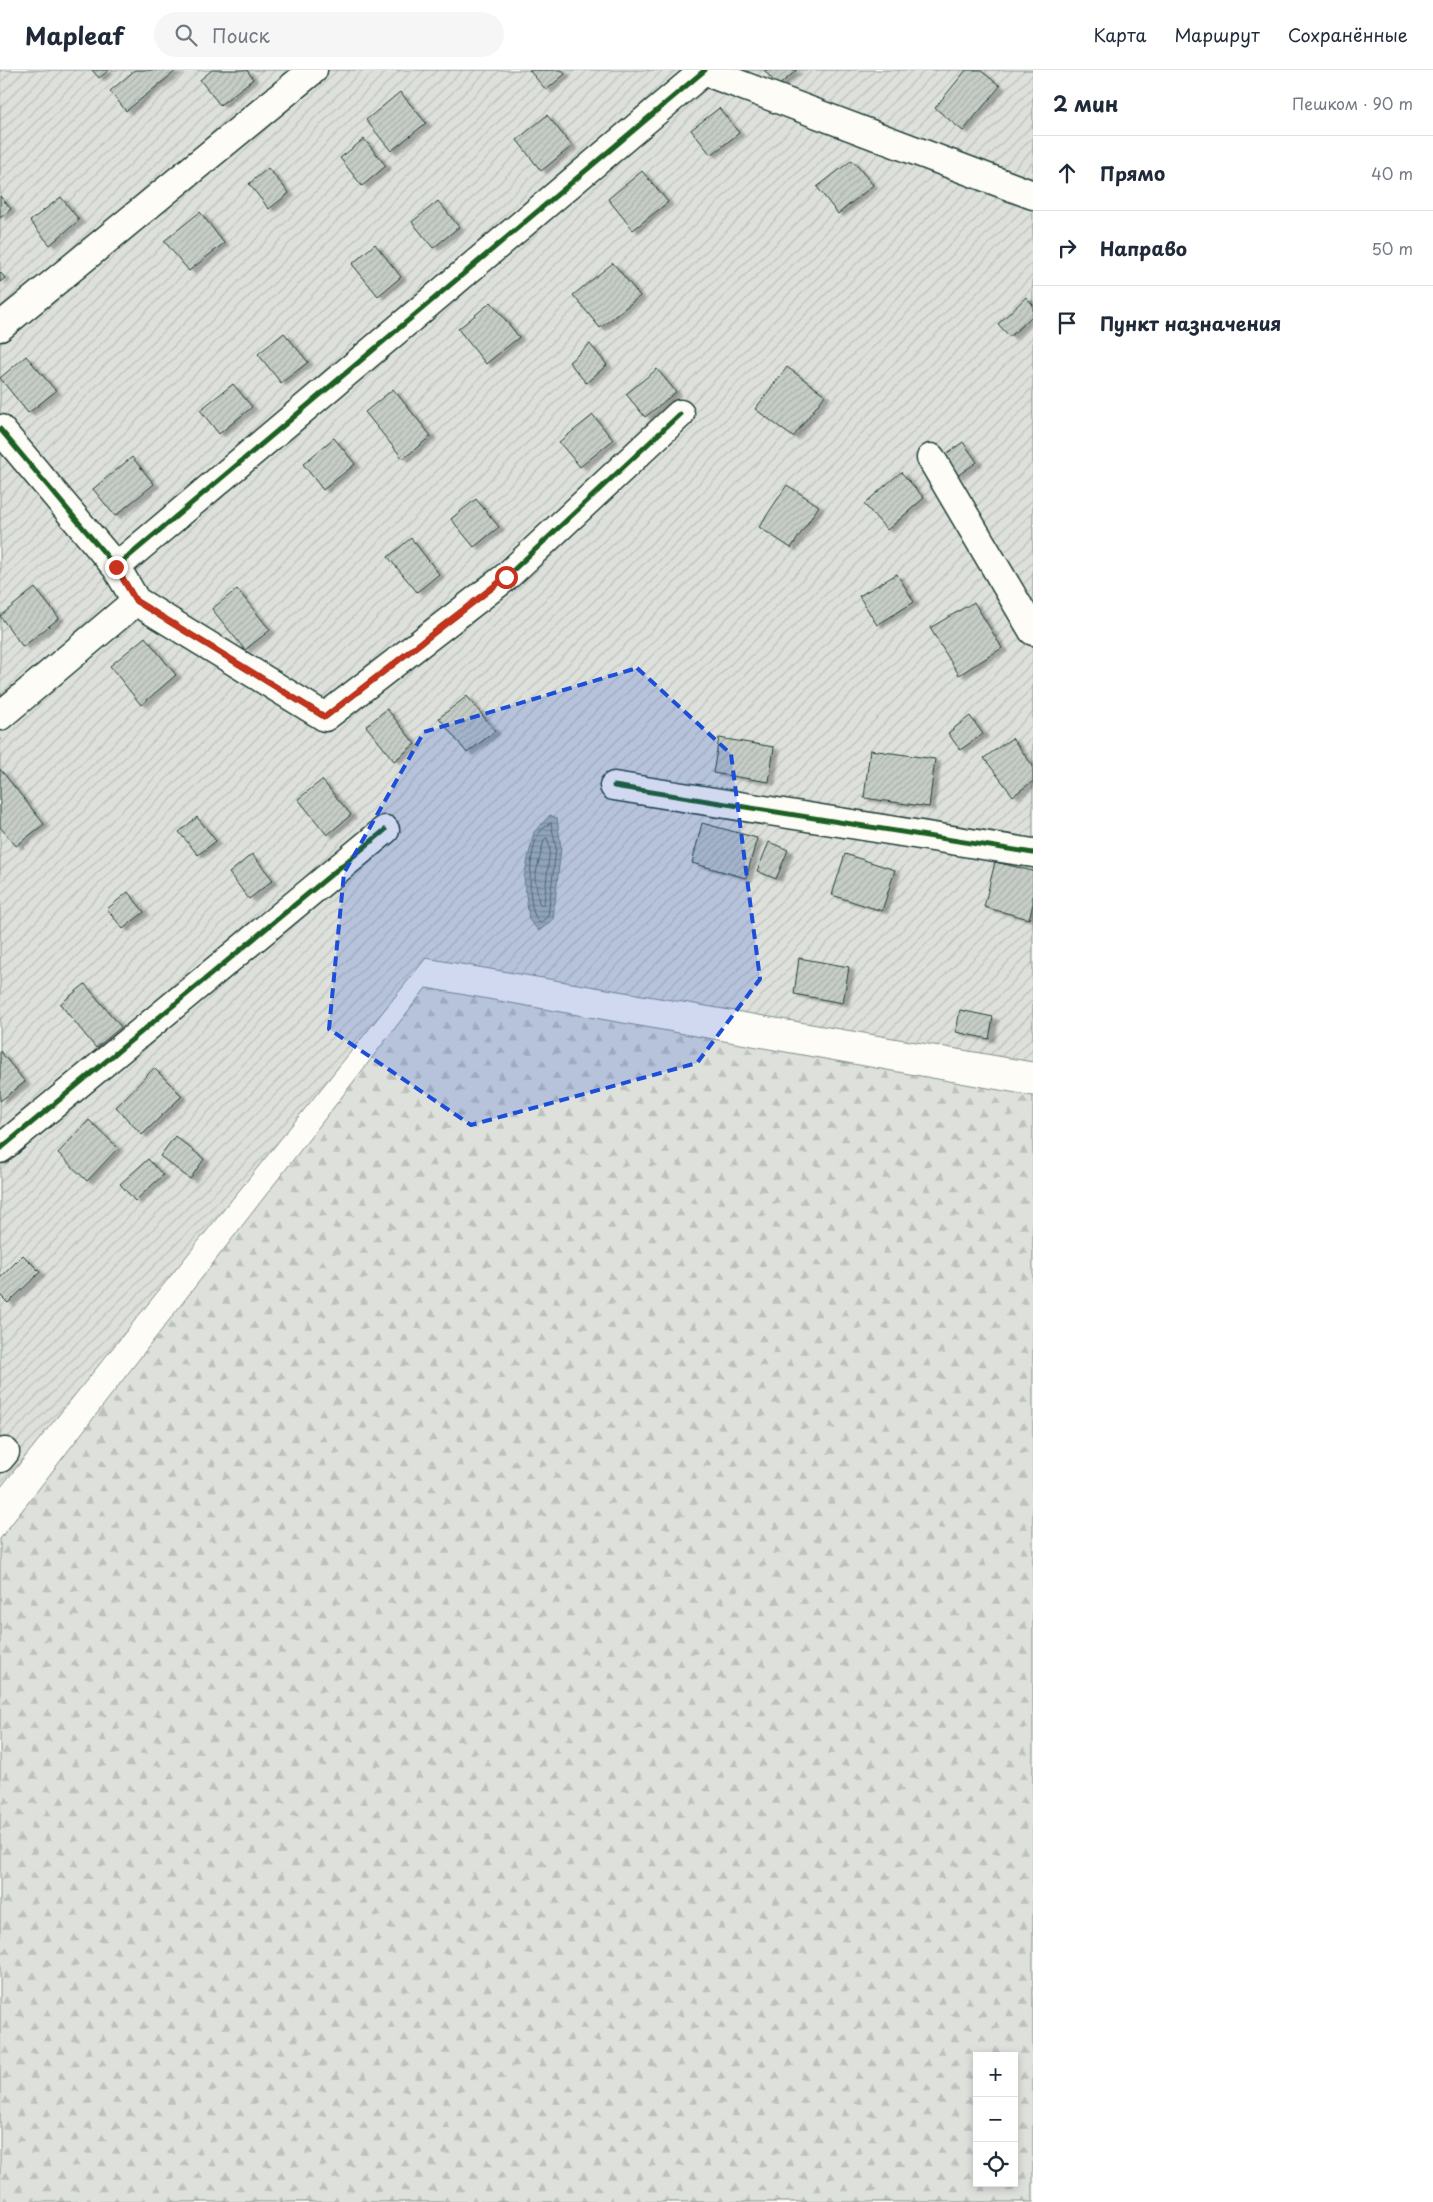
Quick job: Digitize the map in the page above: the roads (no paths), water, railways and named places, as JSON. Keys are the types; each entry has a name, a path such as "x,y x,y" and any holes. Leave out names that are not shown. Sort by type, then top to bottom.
{"street":[{"path":"0,327 313,70"},
{"path":"116,567 703,71 1033,195"},
{"path":"0,429 116,567 136,601 325,717 506,577 680,414"},
{"path":"931,458 1033,631"},
{"path":"0,716 136,601"},
{"path":"614,786 1033,854"},
{"path":"0,1149 385,830"}],"water":[{"path":"550,815 557,818 561,848 553,920 539,931 529,920 524,877 534,832"}]}
